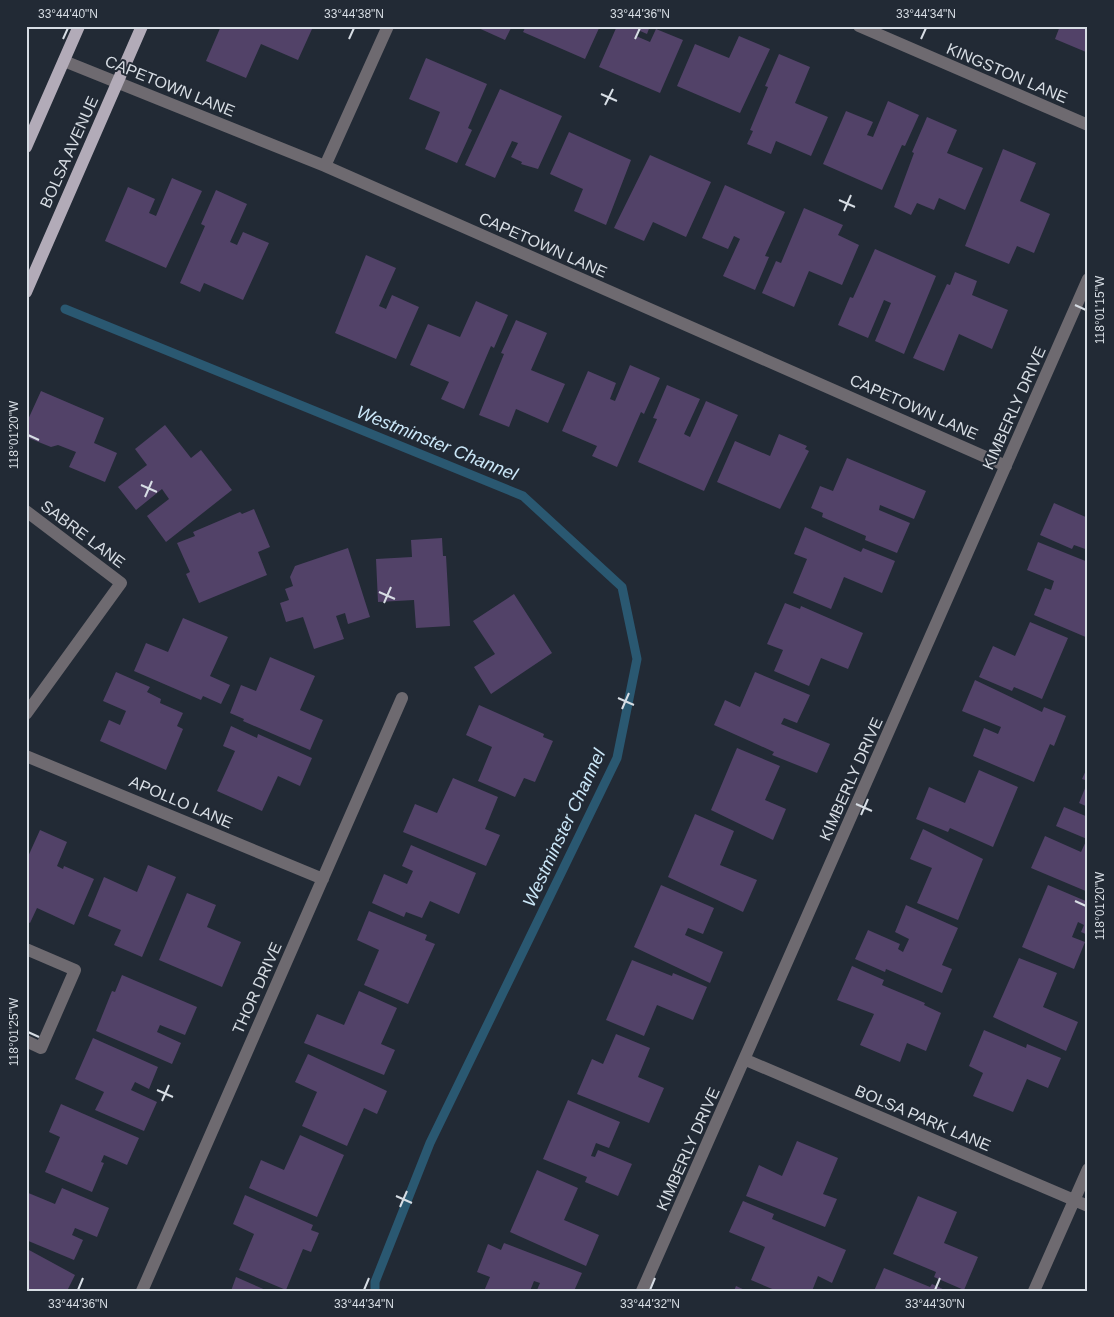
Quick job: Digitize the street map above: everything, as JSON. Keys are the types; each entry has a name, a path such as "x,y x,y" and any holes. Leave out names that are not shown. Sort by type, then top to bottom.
{"main road":[{"path":"26,148 79,26"},
{"name":"BOLSA AVENUE","path":"26,292 142,26"}],"street":[{"path":"325,166 388,26"},
{"name":"KINGSTON LANE","path":"859,26 1088,125"},
{"name":"CAPETOWN LANE","path":"64,61 325,166 1006,466"},
{"name":"KIMBERLY DRIVE","path":"642,1291 746,1060 1088,279"},
{"name":"SABRE LANE","path":"26,510 121,583 26,714"},
{"name":"THOR DRIVE","path":"142,1291 402,698"},
{"name":"APOLLO LANE","path":"26,756 323,879"},
{"path":"26,949 75,970 41,1048 26,1041"},
{"name":"BOLSA PARK LANE","path":"746,1060 1088,1206"},
{"path":"1034,1291 1088,1169"}],"building":[{"path":"221,26 306,26 312,29 298,60 261,44 246,78 206,61"},
{"path":"474,26 512,26 505,40"},
{"path":"526,26 600,26 585,59 523,32"},
{"path":"617,26 650,26 647,34 638,30 636,36 650,42 656,29 683,40 660,93 599,67"},
{"path":"1060,26 1088,26 1086,52 1055,39"},
{"path":"739,36 770,49 740,113 677,86 695,44 729,58"},
{"path":"779,54 810,67 795,103 828,117 811,156 776,141 771,154 747,144 753,131 750,130 768,87 765,86"},
{"path":"426,58 487,84 468,128 472,130 457,163 425,149 440,112 409,99"},
{"path":"500,89 562,116 538,169 521,164 522,162 511,157 518,143 512,141 495,178 465,165"},
{"path":"888,101 919,115 905,146 902,145 882,190 823,164 846,111 873,122 867,135 873,137"},
{"path":"927,117 957,130 947,153 983,168 965,210 939,198 934,210 917,203 911,215 894,207 914,153 912,152"},
{"path":"569,132 631,160 606,225 574,211 583,189 550,174"},
{"path":"1003,149 1036,163 1020,201 1050,214 1034,253 1017,246 1009,264 965,246"},
{"path":"650,155 711,182 686,237 653,222 644,241 614,228"},
{"path":"172,178 202,191 166,268 105,241 128,187 155,199 149,213 156,216"},
{"path":"725,185 785,212 765,256 769,257 755,290 723,276 740,239 734,236 728,249 702,238"},
{"path":"216,190 247,204 230,242 237,245 243,232 269,243 243,300 204,283 200,292 180,283 205,226 201,224"},
{"path":"804,208 843,225 838,235 859,245 842,285 809,271 794,307 762,293 776,261 781,263"},
{"path":"875,249 936,276 904,354 875,341 891,303 884,300 868,338 838,325 850,297 853,298"},
{"path":"366,255 396,268 379,306 386,309 392,295 419,307 396,359 335,333"},
{"path":"955,272 977,281 972,295 1008,310 992,349 959,334 944,371 913,358 947,284 950,285"},
{"path":"476,301 508,315 494,348 491,346 464,409 441,399 449,382 410,365 428,324 460,337"},
{"path":"516,320 547,333 531,370 565,384 548,423 516,409 509,427 479,415 504,354 501,353"},
{"path":"630,365 660,378 644,414 641,412 617,467 592,456 597,446 562,431 588,371 616,383 610,399 615,401"},
{"path":"667,385 700,399 684,434 690,437 706,401 738,415 704,491 638,462 657,419 653,418"},
{"path":"41,391 104,418 94,443 117,453 105,482 69,467 76,452 58,445 51,447 26,437 26,424"},
{"path":"165,425 191,458 201,450 232,490 166,542 147,516 169,499 162,489 136,510 118,487 147,465 135,449"},
{"path":"779,434 807,446 805,449 809,451 780,509 717,482 735,441 770,456"},
{"path":"847,458 926,491 914,519 880,505 879,510 910,523 897,553 865,540 866,536 822,517 823,513 811,508 820,486 833,491"},
{"path":"1054,503 1088,518 1088,550 1074,545 1072,549 1040,535"},
{"path":"254,509 270,547 258,552 267,575 199,603 186,574 190,572 177,543 195,536 193,532 240,512 242,514"},
{"path":"805,527 861,552 863,548 895,561 882,593 844,577 831,609 793,593 807,559 794,554"},
{"path":"442,538 443,556 446,556 450,626 416,628 414,600 378,602 376,559 412,557 411,540"},
{"path":"1038,542 1088,562 1088,638 1034,615 1045,588 1051,590 1054,581 1027,570"},
{"path":"348,548 370,617 348,624 345,613 336,616 344,639 314,649 303,617 286,622 280,603 289,600 285,589 293,586 290,577 295,566"},
{"path":"514,594 552,653 491,694 474,667 495,654 473,621"},
{"path":"785,603 800,609 801,606 863,633 848,669 821,658 809,686 774,671 783,650 767,644"},
{"path":"183,618 228,637 210,676 230,685 221,704 203,696 201,700 134,671 146,643 168,652"},
{"path":"1030,622 1068,638 1042,699 1014,687 1012,691 979,677 993,646 1015,656"},
{"path":"270,657 315,676 300,710 323,720 310,750 243,721 244,719 230,713 241,685 256,691"},
{"path":"116,672 150,687 147,692 161,699 160,703 183,713 177,726 183,729 166,770 100,741 109,720 120,725 126,711 103,701"},
{"path":"755,672 810,695 797,723 784,718 781,724 830,744 817,773 772,755 774,752 714,725 725,700 740,707"},
{"path":"975,680 1042,712 1044,707 1066,716 1054,746 1050,744 1034,782 973,756 984,728 998,734 1001,727 962,711"},
{"path":"479,705 544,734 543,737 553,741 535,782 524,778 515,797 478,781 492,747 466,735"},
{"path":"231,726 257,738 258,734 312,758 300,786 278,776 262,811 217,791 235,751 223,746"},
{"path":"737,748 780,766 765,800 786,809 773,840 711,810"},
{"path":"1088,766 1088,781 1082,779"},
{"path":"979,770 1018,787 993,847 950,828 948,832 916,819 929,787 965,803"},
{"path":"453,778 498,797 485,829 500,835 486,866 403,832 415,804 437,813"},
{"path":"1088,781 1088,807 1079,803"},
{"path":"1064,807 1088,817 1088,892 1031,868 1045,836 1081,852 1087,839 1056,826"},
{"path":"695,814 734,831 720,865 757,880 743,912 668,877"},
{"path":"923,829 983,859 958,920 917,903 932,868 910,859"},
{"path":"40,830 67,842 57,866 63,869 64,866 94,879 74,925 37,908 30,923 26,921 26,861"},
{"path":"411,845 476,873 459,914 430,901 422,918 406,912 404,917 372,903 384,874 407,884 413,871 402,866"},
{"path":"148,865 176,877 142,957 114,945 121,930 88,916 104,877 137,892"},
{"path":"661,885 714,908 703,934 688,928 685,935 723,952 710,983 634,947"},
{"path":"1048,885 1088,902 1088,935 1081,932 1084,925 1078,922 1072,937 1085,942 1074,969 1022,947"},
{"path":"187,893 216,905 207,927 241,942 222,987 159,960"},
{"path":"906,905 958,928 942,965 952,969 942,993 886,969 885,972 855,959 868,930 900,944 898,949 903,952 909,939 895,932"},
{"path":"369,911 427,935 425,940 435,944 408,1004 364,985 379,950 357,940"},
{"path":"1019,958 1057,973 1043,1007 1078,1022 1066,1051 993,1017"},
{"path":"632,960 672,976 673,973 707,987 693,1020 657,1005 644,1036 606,1020"},
{"path":"852,966 884,980 882,985 925,1003 924,1005 941,1013 926,1051 907,1043 900,1062 860,1045 874,1014 837,1000"},
{"path":"122,975 197,1007 185,1035 160,1025 157,1032 181,1043 172,1064 96,1031 112,991 115,992"},
{"path":"359,991 397,1008 381,1044 395,1050 384,1075 304,1043 317,1014 344,1025"},
{"path":"984,1030 1026,1048 1027,1044 1061,1058 1048,1088 1027,1079 1013,1112 973,1096 983,1073 969,1066"},
{"path":"616,1034 650,1048 638,1077 664,1088 649,1123 577,1094 592,1059 603,1064"},
{"path":"93,1038 158,1067 149,1089 135,1082 131,1090 157,1102 144,1131 95,1110 104,1092 75,1079"},
{"path":"308,1054 387,1091 377,1114 364,1108 347,1146 302,1126 317,1092 295,1082"},
{"path":"568,1100 620,1122 609,1148 596,1143 591,1156 595,1157 598,1150 632,1164 618,1196 585,1182 587,1177 543,1159"},
{"path":"61,1104 139,1138 127,1165 104,1155 101,1162 104,1163 92,1192 45,1172 60,1137 49,1132"},
{"path":"300,1135 344,1155 317,1217 249,1188 261,1160 284,1170"},
{"path":"797,1141 838,1158 823,1194 837,1199 825,1227 746,1196 759,1165 782,1176"},
{"path":"537,1170 578,1188 564,1220 599,1235 586,1266 510,1232"},
{"path":"62,1188 109,1208 97,1237 75,1228 72,1235 83,1240 74,1260 26,1240 26,1192 55,1204"},
{"path":"245,1195 313,1225 311,1230 319,1233 311,1252 303,1249 286,1290 239,1270 254,1234 233,1224"},
{"path":"918,1196 957,1212 944,1243 978,1257 964,1290 934,1277 936,1272 893,1254"},
{"path":"743,1201 774,1214 772,1219 846,1250 832,1283 818,1276 812,1291 777,1291 751,1280 765,1247 729,1232"},
{"path":"504,1243 582,1273 574,1291 540,1291 537,1290 540,1283 534,1281 530,1291 484,1291 490,1277 477,1272 488,1244 501,1250"},
{"path":"29,1250 75,1275 67,1291 26,1291 26,1255"},
{"path":"884,1268 930,1287 932,1284 947,1291 874,1291"},
{"path":"236,1277 268,1291 231,1291"},
{"path":"736,1286 747,1291 734,1291"}],"waterway":[{"name":"Westminster Channel","path":"65,309 523,496 622,587 637,659 617,758 430,1143 375,1282 375,1291"}]}
